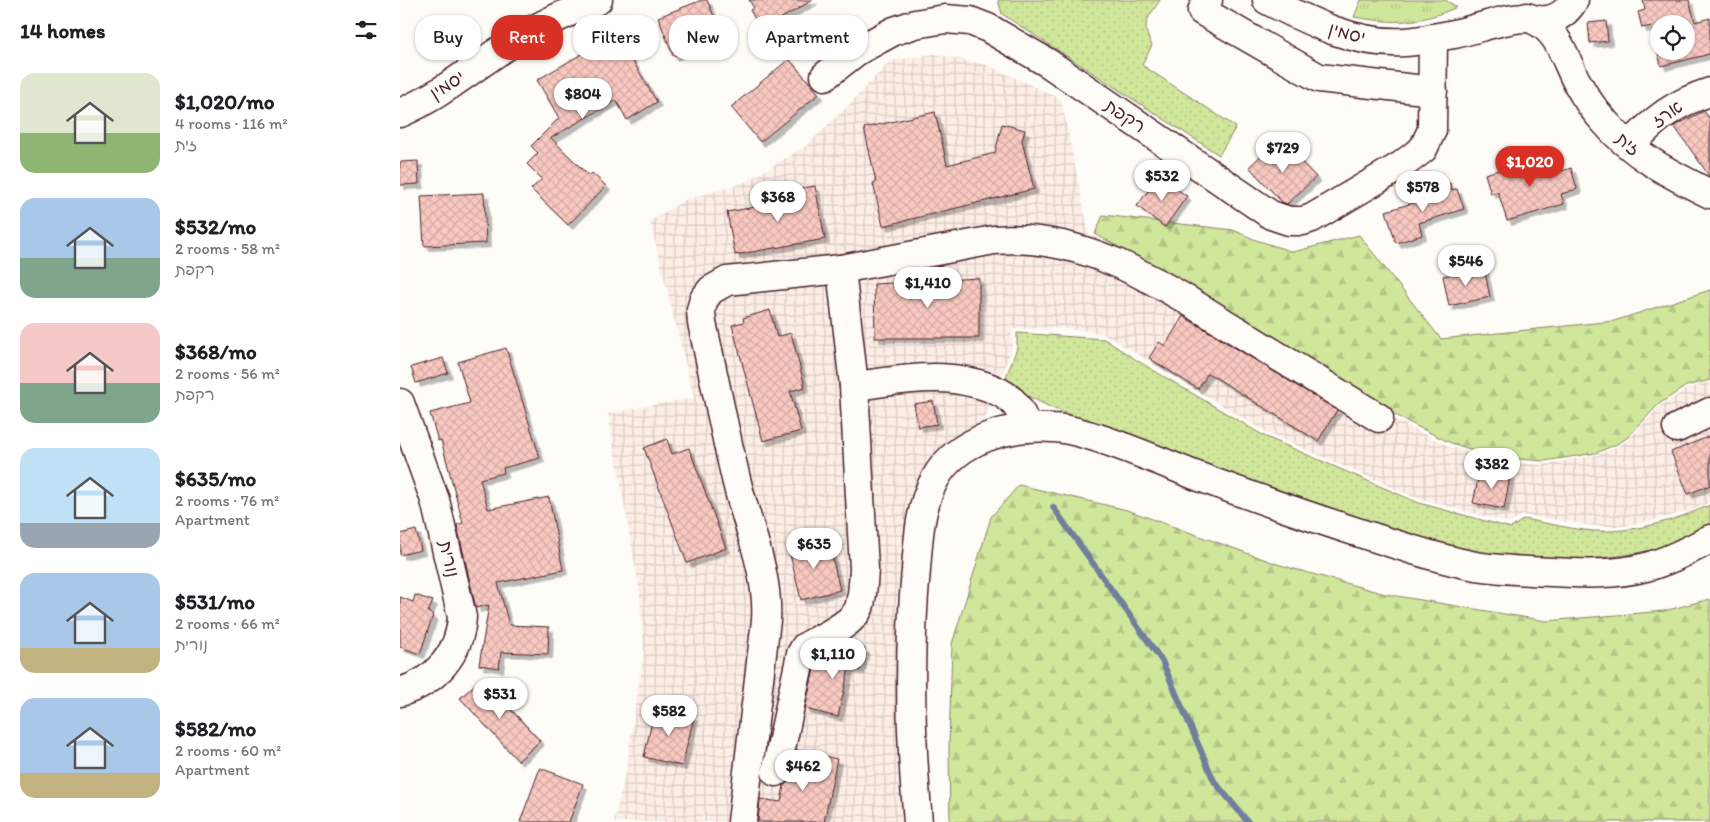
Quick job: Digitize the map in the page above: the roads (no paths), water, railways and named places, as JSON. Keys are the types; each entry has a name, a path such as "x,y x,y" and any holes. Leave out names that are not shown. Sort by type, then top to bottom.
{"street":[{"name":"יסמין","path":"400,113 428,98 531,30 558,16 598,0"},
{"path":"1208,0 1202,11 1319,78 1433,91"},
{"name":"יסמין","path":"1267,0 1311,22 1358,38 1389,42 1432,38 1480,28 1524,13 1545,21 1564,13 1573,2"},
{"name":"יסמין","path":"1432,38 1473,22 1493,8 1500,0"},
{"name":"זית","path":"1570,67 1566,37 1573,2"},
{"name":"זית","path":"1524,13 1546,27 1555,37 1581,90 1605,123 1630,146 1666,171 1710,194"},
{"name":"רקפת","path":"825,76 858,51 894,31 915,24 945,19 970,21 988,28 1048,64 1271,215 1293,222 1317,216 1418,154 1428,140 1432,130 1432,38"},
{"name":"ארז","path":"1630,146 1659,117 1691,98 1710,92"},
{"path":"742,822 765,628 766,599 760,563 743,507 702,323 701,310 707,294 716,286 727,281 841,269 994,240 1009,239 1044,242 1081,250 1119,264 1155,281 1379,418"},
{"path":"776,772 801,654 805,648 849,621 859,608 862,593 864,569 854,386 841,269"},
{"path":"854,386 932,378 972,383 1002,393 1009,398 1020,411 1028,428"},
{"name":"נורית","path":"400,403 435,500 462,617 458,642 444,664 429,679 400,692"},
{"path":"1677,428 1710,412"},
{"path":"918,822 913,773 910,692 912,619 918,546 927,497 934,479 944,465 978,440 1028,428 1055,428 1082,433 1341,527 1432,556 1477,566 1556,572 1616,573 1645,567 1673,558 1710,539"}],"waterway":[{"path":"1053,507 1162,661 1214,781 1248,822"}]}
